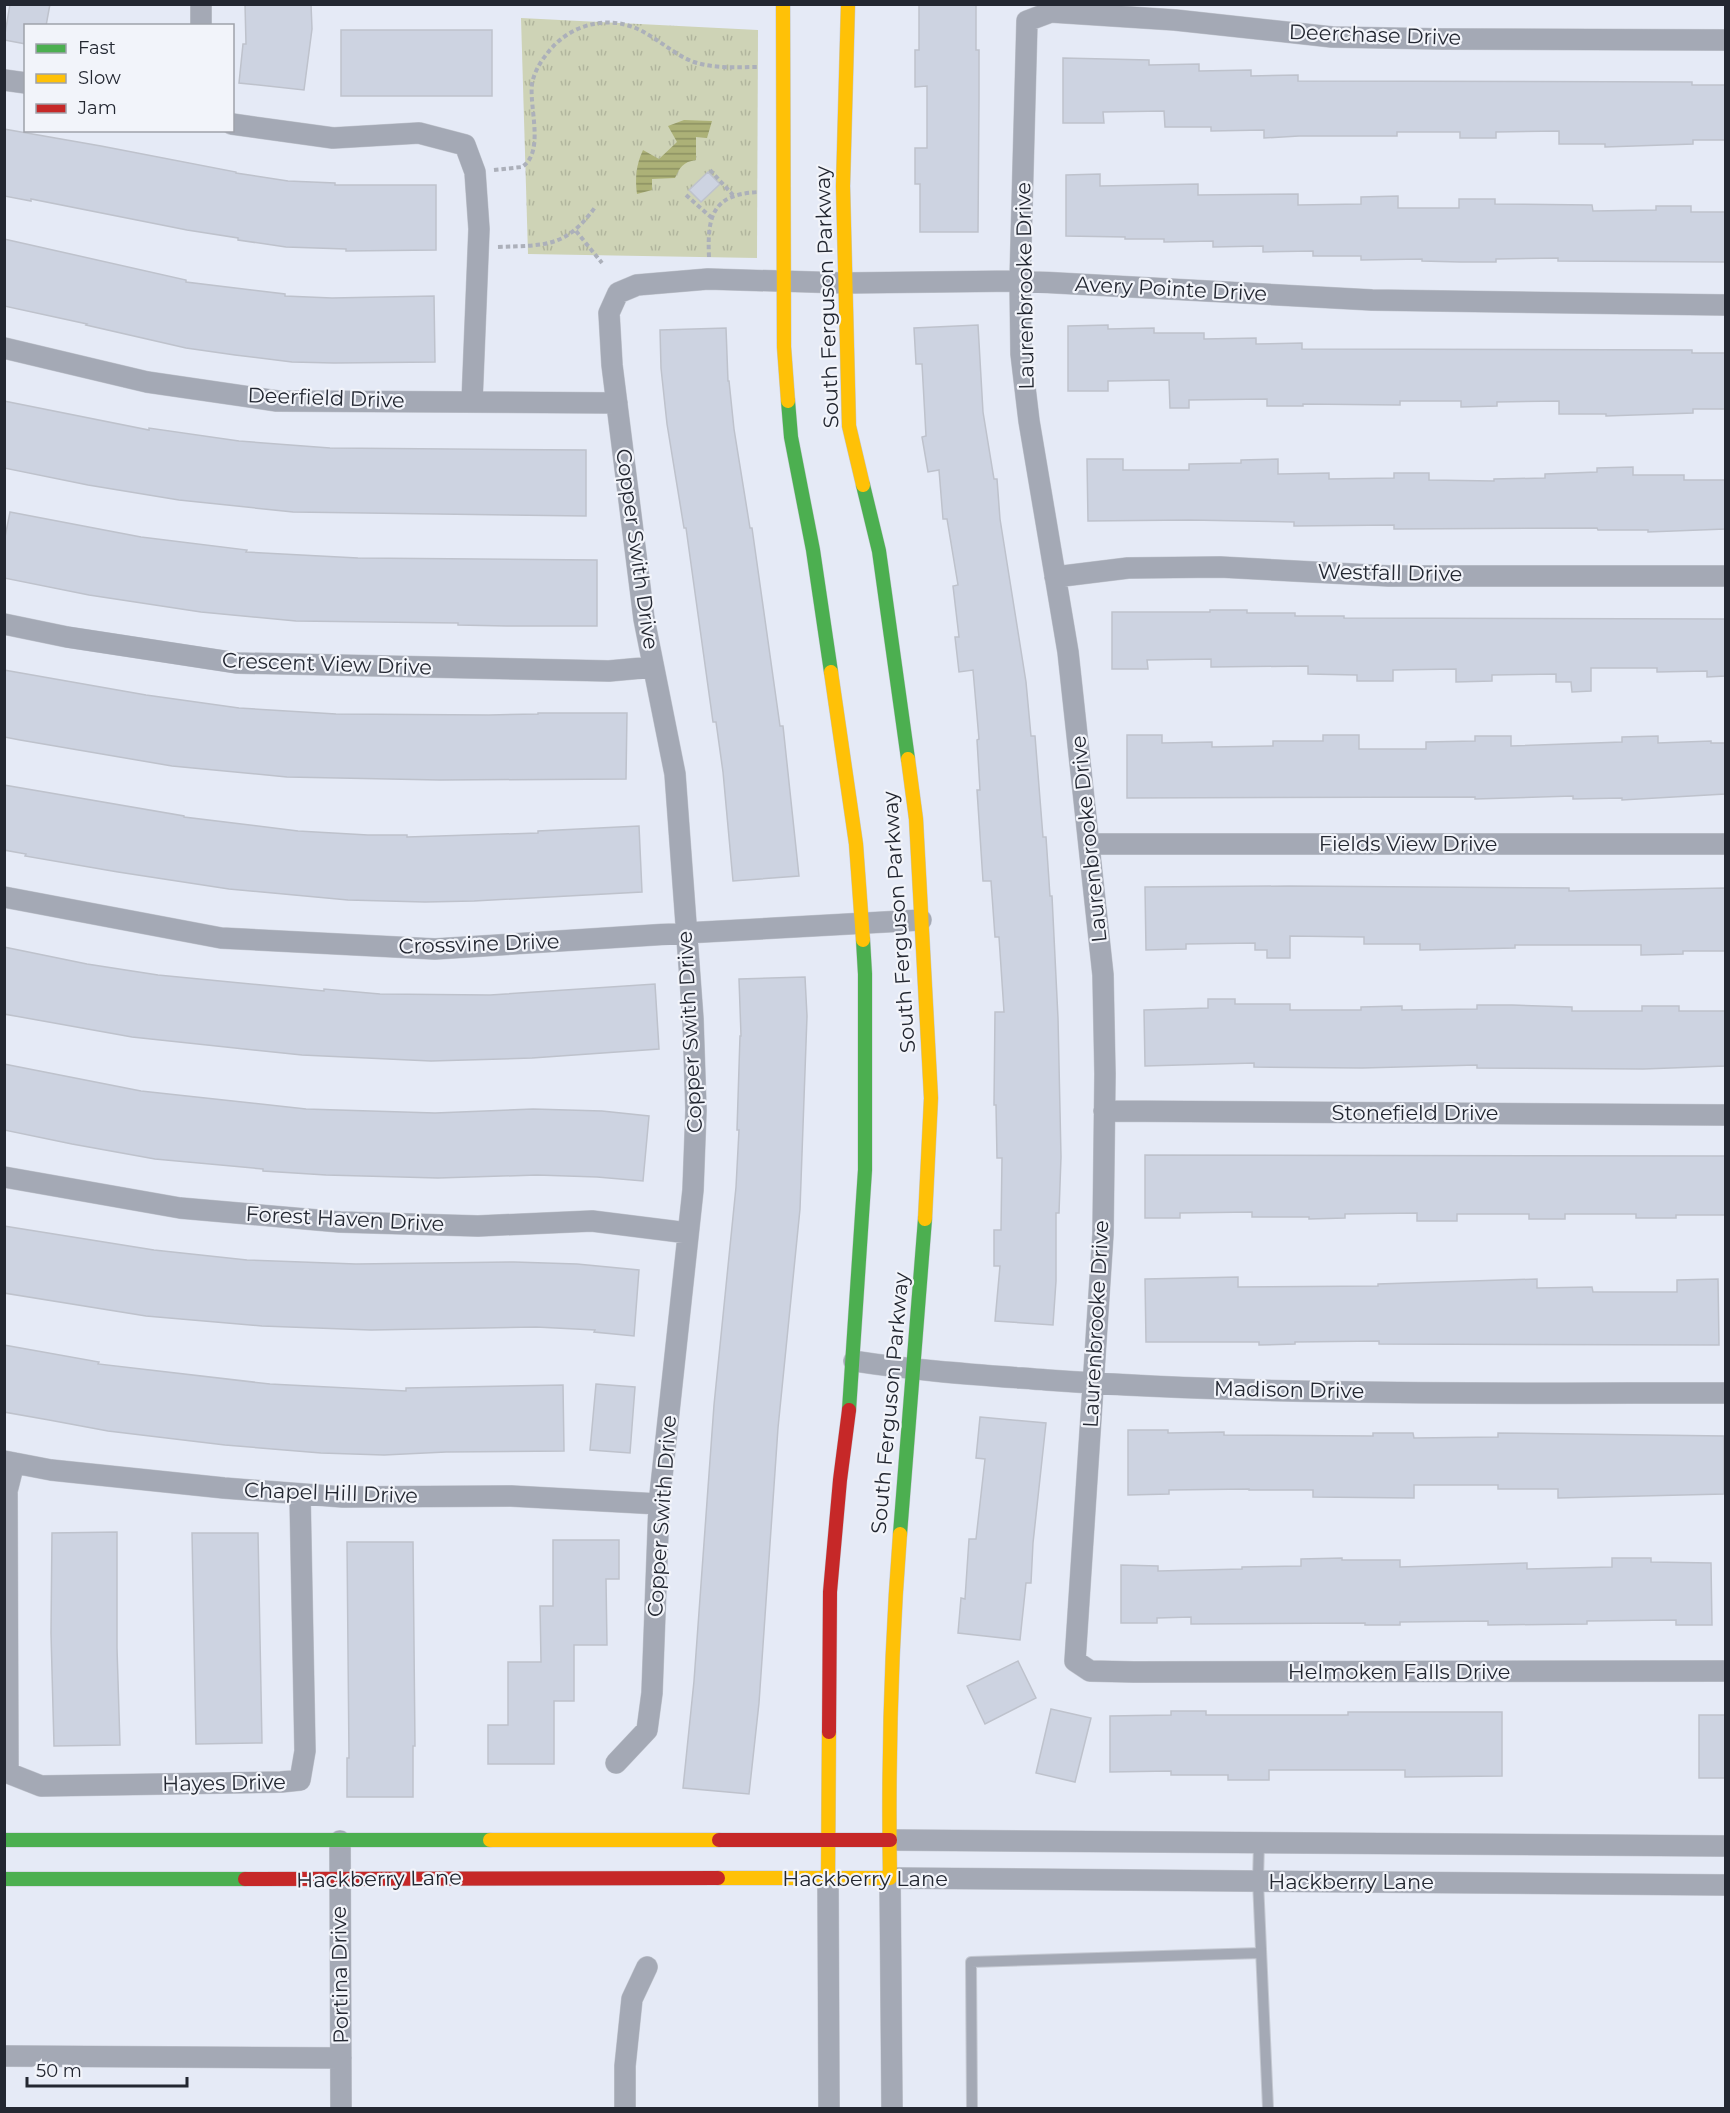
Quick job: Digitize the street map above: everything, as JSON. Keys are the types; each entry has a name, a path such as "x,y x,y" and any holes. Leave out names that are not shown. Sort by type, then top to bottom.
{"street":[{"path":"201,4 201,24"},
{"name":"South Ferguson Parkway","path":"783,4 784,346 791,437 813,550 856,844 865,974 865,1170 854,1361 830,1592 828,1878"},
{"name":"South Ferguson Parkway","path":"848,4 843,186 849,426 879,551 916,819 931,1098 924,1248 893,1619 888,1785 890,1878"},
{"name":"Deerchase Drive","path":"1027,21 1052,12 1175,12 1332,37 1725,40"},
{"name":"Laurenbrooke Drive","path":"1027,21 1020,281 1021,354 1029,421 1068,652 1103,975 1103,1234 1075,1661"},
{"path":"4,80 24,83"},
{"path":"234,124 333,138 419,134 465,145 475,172 479,229 472,402"},
{"name":"Avery Pointe Drive","path":"618,293 637,285 708,279 845,283 1020,281 1372,300 1725,305"},
{"name":"Copper Swith Drive","path":"616,1763 647,1730 652,1693 659,1504 693,1190 696,1110 693,1019 675,774 644,619 612,365 609,313 618,293"},
{"name":"Deerfield Drive","path":"4,348 147,382 277,401 617,403"},
{"name":"Westfall Drive","path":"1055,577 1128,568 1220,567 1389,576 1725,576"},
{"name":"Crescent View Drive","path":"4,624 67,637 237,663 609,671 653,667"},
{"name":"Fields View Drive","path":"1090,844 1725,844"},
{"name":"Crossvine Drive","path":"4,897 221,938 435,949 921,921"},
{"name":"Stonefield Drive","path":"1104,1111 1725,1115"},
{"name":"Forest Haven Drive","path":"4,1177 180,1208 340,1222 478,1226 592,1221 688,1233"},
{"name":"Madison Drive","path":"854,1361 913,1370 1239,1391 1725,1393"},
{"name":"Chapel Hill Drive","path":"9,1462 51,1470 224,1488 343,1497 510,1496 659,1504"},
{"name":"Hayes Drive","path":"9,1462 7,1491 8,1773 41,1786 300,1780 305,1751 300,1494"},
{"name":"Helmoken Falls Drive","path":"1075,1661 1090,1671 1134,1672 1725,1671"},
{"name":"Hackberry Lane","path":"4,1840 890,1840 1725,1846"},
{"name":"Portina Drive","path":"340,1841 341,2109"},
{"path":"828,1878 829,2109"},
{"path":"890,1878 892,2109"},
{"name":"Hackberry Lane","path":"4,1879 890,1878 1725,1885"},
{"path":"625,2109 625,2066 632,1999 646,1967"},
{"path":"4,2056 341,2058"}],"lane":[{"path":"1259,1843 1258,1881 1268,2109"},
{"path":"972,2109 971,1962 1261,1953"}],"path":[{"path":"493,170 522,167 532,157 534,129 531,95 538,66 556,42 584,26 609,22 630,26 647,33 693,62 709,66 762,66"},
{"path":"710,170 733,195"},
{"path":"710,257 709,229 712,218 720,205 733,195 759,192"},
{"path":"686,195 712,218"},
{"path":"493,247 549,244 565,238 576,231 596,206"},
{"path":"576,231 602,263"}],"green space":[{"path":"521,18 758,30 757,258 528,254"}],"shaded area":[{"path":"684,120 712,121 707,138 696,137 696,160 682,166 675,178 652,179 652,190 637,194 637,172 643,150 659,159 677,142 668,126"}],"building":[{"path":"10,4 50,4 46,24 24,24 24,44 4,40"},
{"path":"245,4 311,4 312,29 304,90 239,83 243,44 246,44"},
{"path":"919,4 976,4 976,50 979,50 978,232 920,232 920,184 915,184 915,148 927,148 927,86 915,87 915,50 919,50"},
{"path":"341,30 492,30 492,96 341,96"},
{"path":"1063,58 1149,60 1149,65 1199,64 1199,71 1251,70 1251,76 1298,75 1298,81 1692,82 1692,85 1725,85 1725,140 1693,140 1693,144 1605,147 1605,144 1559,144 1559,131 1496,132 1496,138 1460,138 1460,132 1397,132 1397,136 1264,138 1264,130 1211,131 1211,127 1165,127 1164,111 1103,112 1104,123 1063,123"},
{"path":"4,129 288,181 335,183 335,185 436,185 436,250 346,251 346,249 286,247 238,240 238,238 31,199 31,201 4,196"},
{"path":"708,172 720,184 701,202 689,190"},
{"path":"1100,174 1100,186 1198,184 1198,195 1298,194 1298,205 1361,204 1361,197 1398,196 1398,208 1459,208 1459,199 1495,199 1495,204 1592,205 1593,211 1656,210 1656,206 1691,206 1691,212 1725,212 1725,262 1558,261 1558,258 1496,259 1496,262 1422,261 1422,259 1361,260 1361,256 1313,256 1313,251 1263,252 1263,246 1213,247 1213,241 1164,242 1164,239 1066,236 1066,175"},
{"path":"4,239 186,280 186,282 285,294 285,296 332,298 434,296 435,362 292,362 235,355 186,348 4,306"},
{"path":"978,325 983,412 994,479 997,479 1000,519 1026,682 1031,736 1035,736 1043,837 1046,837 1050,896 1052,896 1061,1157 1059,1213 1056,1213 1056,1281 1053,1325 995,1321 1000,1266 994,1266 994,1230 1001,1230 1002,1158 997,1158 996,1105 994,1105 995,1012 1004,1012 999,937 995,937 991,881 983,881 977,790 980,790 977,740 979,739 973,670 959,672 955,637 959,637 953,586 958,585 947,519 943,519 939,470 928,472 922,437 926,436 922,364 916,364 914,328"},
{"path":"1108,325 1108,329 1154,328 1154,333 1204,333 1204,339 1256,338 1256,344 1302,343 1302,349 1692,350 1692,353 1725,353 1725,409 1693,409 1693,413 1606,416 1606,414 1559,414 1559,401 1497,402 1497,406 1461,407 1461,401 1400,401 1400,405 1267,406 1267,399 1189,400 1189,408 1170,408 1169,380 1108,381 1108,391 1068,391 1068,326"},
{"path":"726,328 728,381 734,429 750,528 752,528 780,726 783,726 799,876 733,881 716,722 713,722 686,528 684,528 667,424 661,368 660,330"},
{"path":"4,401 149,430 149,428 239,441 330,448 586,450 586,516 293,512 179,500 88,485 4,468"},
{"path":"1087,459 1123,459 1123,470 1189,470 1189,464 1241,463 1241,460 1278,459 1278,474 1329,473 1329,479 1394,478 1394,473 1429,473 1429,480 1494,481 1494,479 1545,478 1545,474 1597,472 1597,468 1633,467 1633,475 1684,475 1684,480 1725,480 1725,529 1648,532 1648,530 1598,530 1597,528 1394,529 1394,525 1294,526 1294,522 1088,521"},
{"path":"10,512 141,537 247,550 246,552 358,558 597,560 597,626 296,621 201,612 89,595 4,578 4,542"},
{"path":"1210,610 1247,610 1247,613 1295,613 1295,616 1344,616 1344,618 1725,619 1725,676 1707,677 1707,671 1657,672 1657,668 1591,668 1591,691 1572,692 1571,682 1556,682 1556,674 1492,675 1492,681 1456,682 1456,669 1393,670 1393,681 1357,681 1357,675 1308,674 1308,666 1211,667 1211,659 1147,660 1148,669 1112,669 1112,612 1210,612"},
{"path":"4,670 146,695 239,708 336,714 627,713 626,779 440,780 287,777 172,766 20,740 4,737"},
{"path":"1127,735 1162,735 1162,743 1212,742 1212,747 1273,746 1273,741 1323,741 1323,735 1359,735 1359,749 1426,749 1426,742 1475,741 1475,736 1511,736 1511,746 1622,742 1622,737 1658,736 1658,743 1711,741 1711,743 1725,743 1725,794 1622,800 1622,798 1573,799 1573,796 1475,799 1475,797 1127,798"},
{"path":"4,785 184,817 298,831 407,835 407,837 538,833 538,831 639,826 642,892 474,901 348,900 229,889 118,872 25,856 26,854 4,850"},
{"path":"1145,887 1569,888 1569,891 1725,888 1725,951 1683,951 1683,954 1641,955 1641,945 1515,945 1515,948 1420,950 1420,944 1364,944 1364,937 1290,936 1290,958 1267,958 1267,950 1255,950 1255,943 1186,944 1186,949 1146,950"},
{"path":"4,947 87,964 158,975 324,991 324,989 380,994 490,995 655,984 659,1049 532,1058 431,1061 302,1055 132,1037 4,1014"},
{"path":"805,977 807,1016 800,1209 778,1428 759,1703 749,1794 683,1788 694,1681 714,1405 736,1187 741,1036 739,979"},
{"path":"1208,999 1235,999 1235,1004 1290,1004 1290,1010 1361,1010 1361,1007 1402,1006 1402,1010 1477,1009 1477,1005 1512,1005 1572,1007 1572,1011 1642,1011 1642,1006 1679,1006 1679,1011 1725,1011 1725,1066 1643,1069 1477,1068 1477,1065 1362,1068 1254,1067 1254,1063 1145,1066 1144,1010 1208,1008"},
{"path":"4,1064 141,1091 306,1109 435,1113 533,1109 602,1111 649,1116 643,1181 537,1175 438,1178 263,1171 263,1169 155,1159 72,1144 4,1130"},
{"path":"1145,1155 1725,1156 1725,1215 1636,1218 1636,1214 1565,1214 1565,1219 1529,1219 1529,1214 1457,1214 1457,1221 1417,1221 1417,1213 1345,1214 1345,1218 1309,1219 1309,1217 1252,1217 1252,1212 1180,1213 1180,1218 1145,1218"},
{"path":"4,1226 154,1250 247,1260 356,1264 514,1262 577,1264 639,1270 634,1336 594,1332 595,1330 536,1327 371,1330 262,1326 146,1316 4,1293"},
{"path":"1238,1277 1238,1287 1378,1286 1378,1284 1537,1279 1537,1288 1592,1287 1593,1292 1677,1292 1677,1280 1718,1279 1719,1345 1379,1344 1379,1341 1259,1345 1259,1342 1146,1342 1145,1279"},
{"path":"4,1345 99,1362 98,1364 270,1384 406,1391 406,1388 563,1385 564,1451 384,1455 321,1453 225,1445 108,1431 4,1412"},
{"path":"596,1384 635,1387 630,1453 590,1450"},
{"path":"980,1417 1046,1423 1031,1583 1026,1583 1020,1640 958,1633 961,1598 965,1599 969,1539 976,1539 985,1459 976,1458"},
{"path":"1128,1430 1168,1430 1168,1433 1224,1432 1224,1435 1373,1436 1373,1433 1413,1433 1414,1438 1498,1437 1498,1433 1724,1436 1724,1494 1558,1498 1558,1489 1498,1489 1498,1485 1414,1485 1414,1498 1313,1497 1313,1490 1249,1489 1169,1490 1169,1494 1128,1495"},
{"path":"117,1532 120,1745 54,1746 51,1633 52,1533"},
{"path":"192,1533 258,1533 262,1743 196,1744"},
{"path":"553,1540 619,1540 619,1579 606,1579 607,1645 574,1645 574,1701 554,1701 554,1764 488,1764 488,1725 508,1725 508,1662 541,1662 540,1606 553,1606"},
{"path":"347,1542 413,1542 415,1746 413,1746 413,1797 347,1797 347,1758 349,1758"},
{"path":"1342,1558 1342,1560 1400,1560 1400,1567 1527,1563 1527,1569 1612,1567 1612,1558 1651,1558 1651,1562 1711,1563 1712,1625 1676,1625 1676,1620 1488,1625 1488,1621 1400,1622 1400,1625 1365,1625 1365,1623 1191,1624 1191,1617 1157,1618 1157,1623 1121,1623 1121,1565 1158,1566 1158,1571 1242,1569 1242,1567 1301,1566 1301,1559"},
{"path":"1018,1661 1036,1698 985,1724 967,1686"},
{"path":"1051,1709 1091,1718 1075,1782 1036,1773"},
{"path":"1171,1711 1206,1711 1206,1715 1502,1712 1502,1776 1405,1777 1405,1770 1269,1770 1269,1780 1228,1780 1228,1775 1171,1775 1171,1771 1110,1772 1110,1716 1171,1715"},
{"path":"1699,1715 1725,1715 1725,1778 1699,1778"}],"traffic: fast":[{"path":"788,401 791,437 813,550 831,672"},
{"path":"863,485 879,551 908,759"},
{"path":"849,1410 865,1170 863,940"},
{"path":"900,1534 925,1219"},
{"path":"4,1840 490,1840"},
{"path":"4,1879 245,1879"}],"traffic: slow":[{"path":"783,4 784,347 788,401"},
{"path":"848,4 843,186 849,426 863,485"},
{"path":"831,672 856,844 863,940"},
{"path":"908,759 916,819 931,1098 925,1219"},
{"path":"718,1878 890,1878 891,1706 900,1534"},
{"path":"828,1878 829,1732"},
{"path":"490,1840 719,1840"}],"traffic: jam":[{"path":"829,1732 830,1592 849,1410"},
{"path":"719,1840 890,1840"},
{"path":"245,1879 718,1878"}]}
